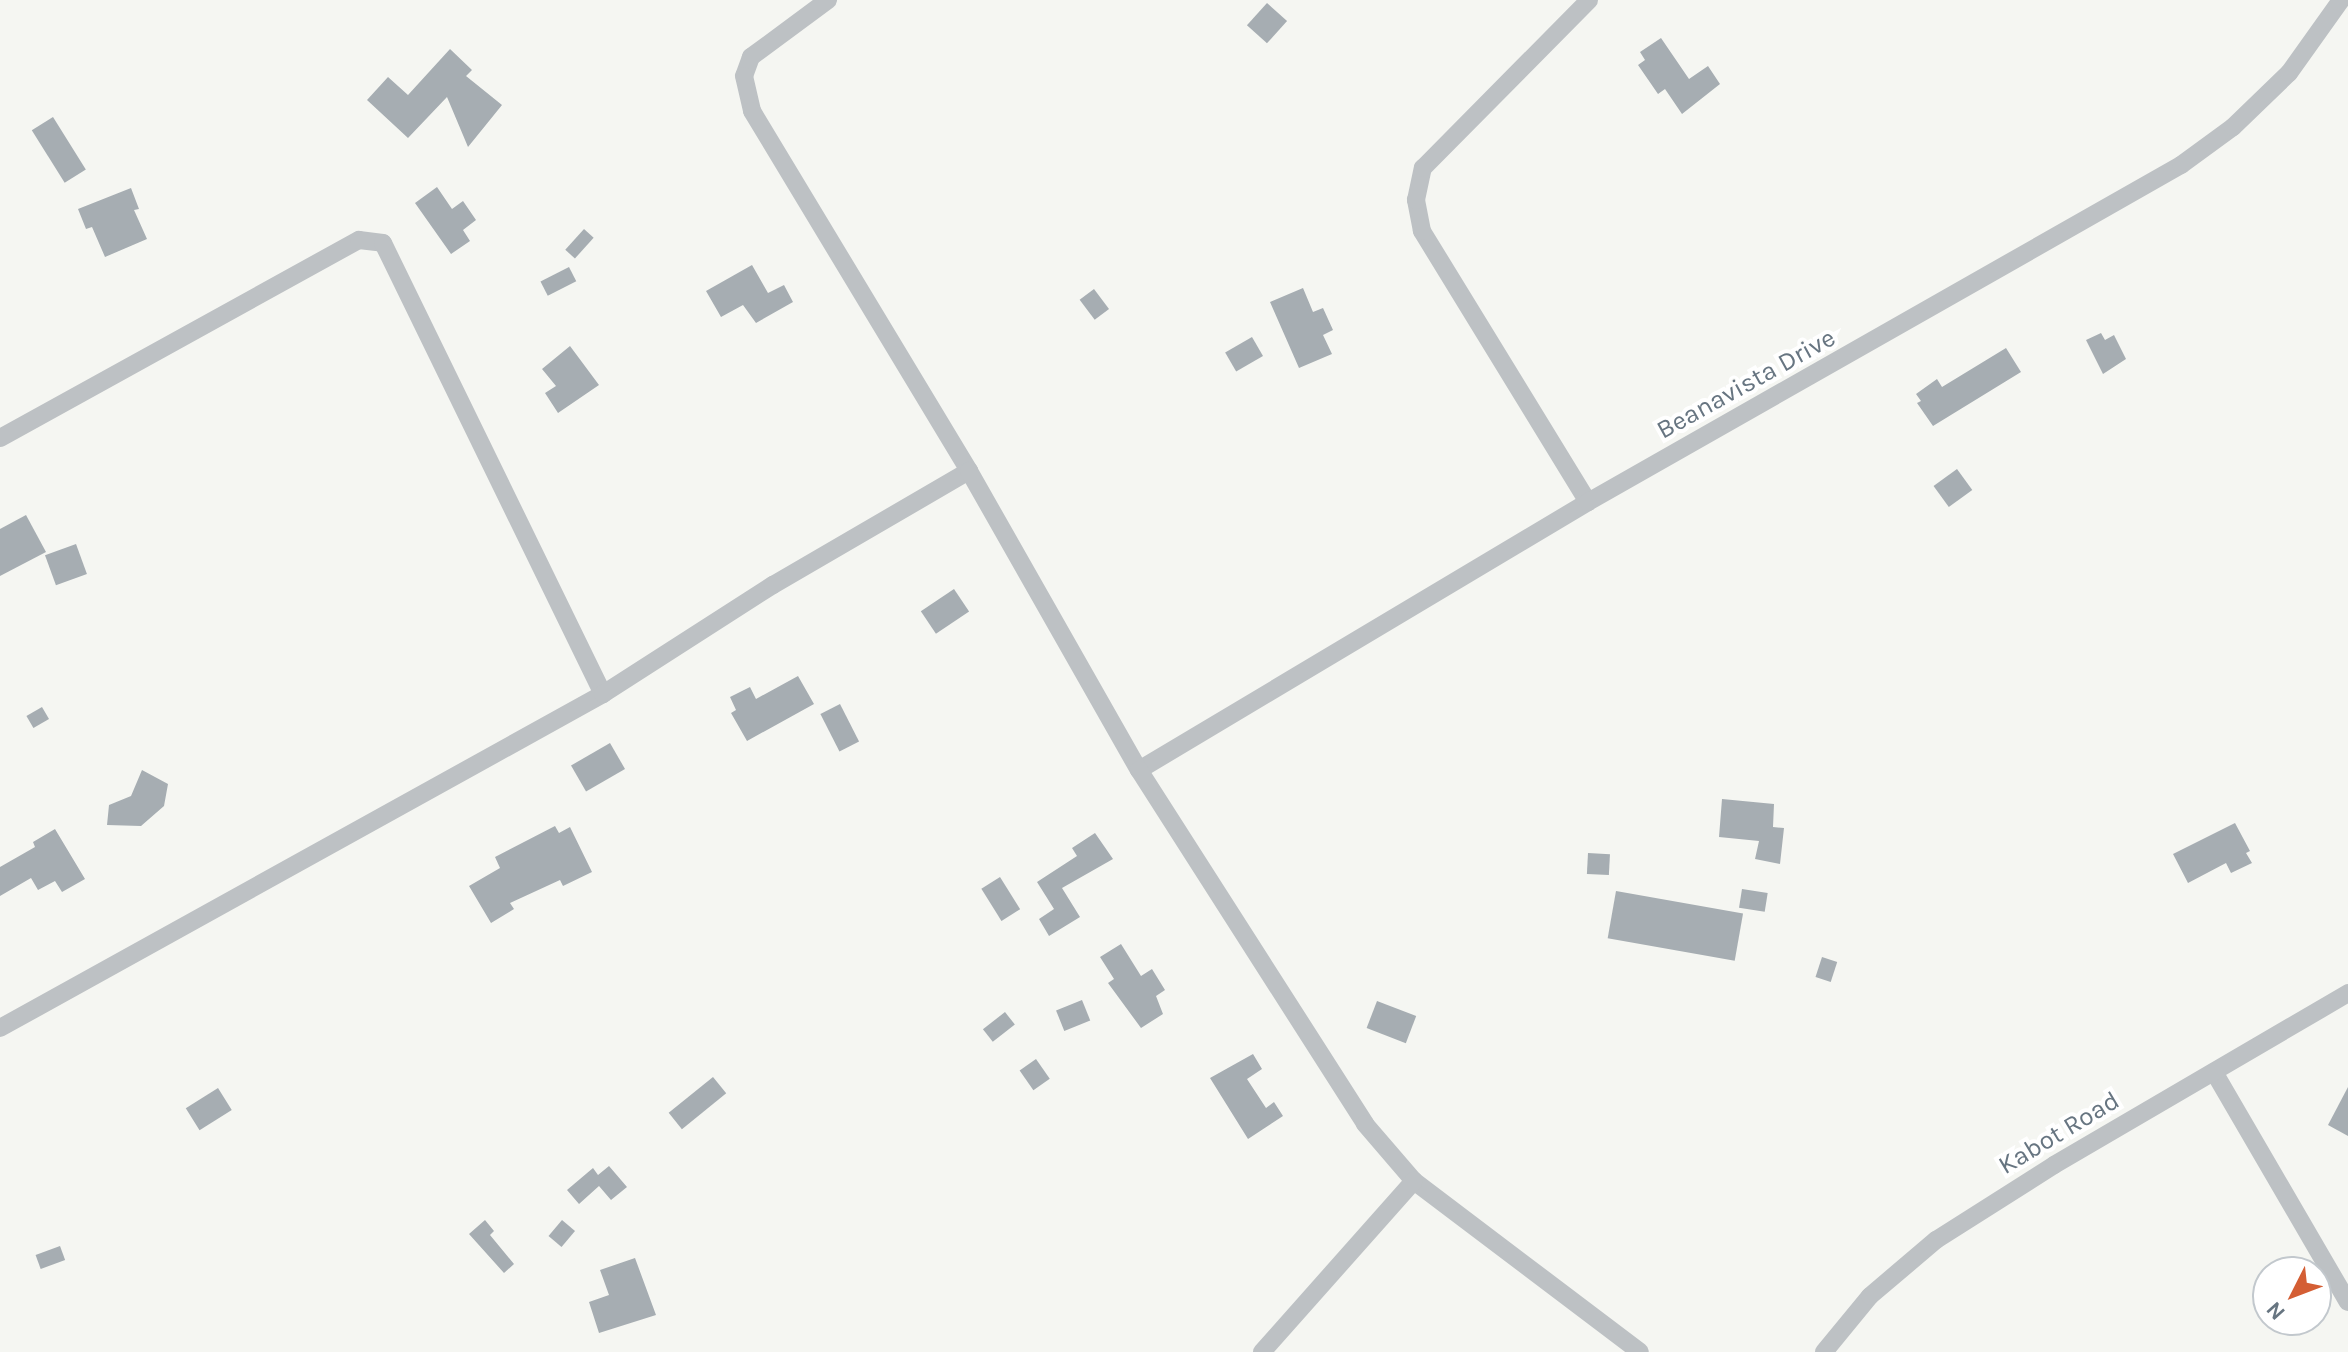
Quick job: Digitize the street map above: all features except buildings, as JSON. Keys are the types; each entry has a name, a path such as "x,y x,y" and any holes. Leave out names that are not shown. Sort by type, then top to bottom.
{"street":[{"path":"828,0 751,57 744,76 752,111 969,471 1139,770 1365,1124 1414,1181 1640,1352"},
{"path":"1588,502 1422,231 1416,200 1423,168 1589,0"},
{"name":"Beanavista Drive","path":"1139,770 1588,502 2181,165 2233,127 2289,73 2341,0"},
{"path":"0,438 359,240 383,243 603,694"},
{"path":"0,1028 603,694 773,585 969,471"},
{"name":"Kabot Road","path":"1824,1352 1870,1296 1936,1240 2054,1165 2348,993"},
{"path":"2214,1072 2348,1302"},
{"path":"1262,1352 1414,1181"}]}
